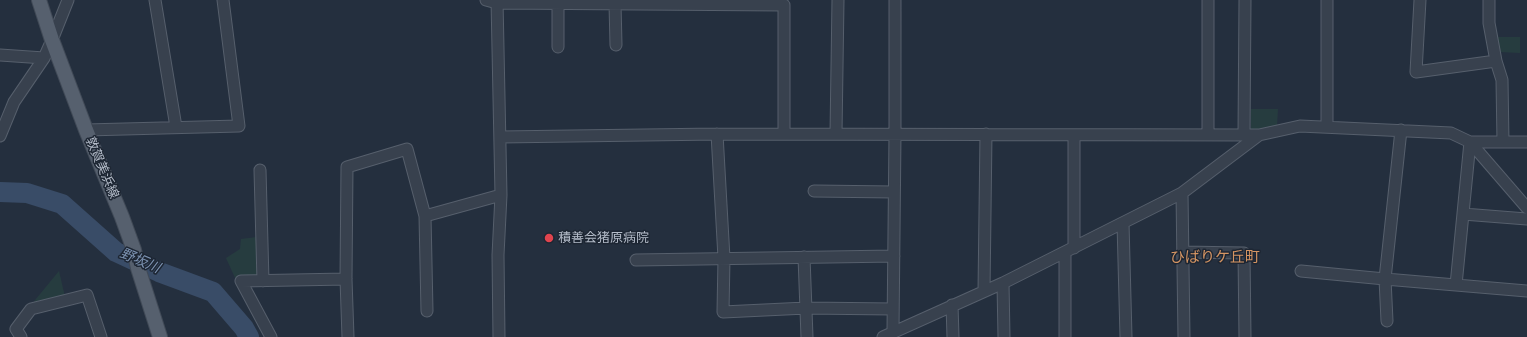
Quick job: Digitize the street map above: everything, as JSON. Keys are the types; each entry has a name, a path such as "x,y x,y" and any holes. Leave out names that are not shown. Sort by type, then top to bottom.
{"main road":[{"name":"敦賀美浜線","path":"39,0 52,40 86,130 134,250 138,268 160,337"}],"street":[{"path":"0,136 14,102 44,58 68,0"},
{"path":"155,0 176,127"},
{"path":"86,130 239,126 222,0"},
{"path":"486,0 497,2 558,4 572,2 615,4 643,2 784,6 784,134"},
{"path":"836,134 838,0"},
{"path":"893,331 895,0"},
{"path":"1208,0 1208,135"},
{"path":"1244,135 1245,0"},
{"path":"1327,0 1327,128"},
{"path":"1420,0 1416,72 1496,61"},
{"path":"1489,0 1489,23 1496,61 1502,80 1504,142"},
{"path":"497,2 501,195 498,254 499,337"},
{"path":"558,4 558,47"},
{"path":"615,4 616,45"},
{"path":"0,56 44,58"},
{"path":"500,137 717,134 1259,135 1300,126 1451,133 1470,142 1527,208"},
{"path":"1387,321 1385,280 1401,130"},
{"path":"717,134 724,258 723,312 806,308 893,309"},
{"path":"984,291 986,134"},
{"path":"1065,337 1074,134"},
{"path":"882,337 1003,283 1182,193 1259,135"},
{"path":"1470,142 1527,142"},
{"path":"1456,285 1470,142"},
{"path":"348,337 346,279 347,167 407,149 425,216 427,311"},
{"path":"260,170 263,281"},
{"path":"814,191 894,192"},
{"path":"1182,193 1184,337"},
{"path":"425,216 501,195"},
{"path":"1463,214 1527,219"},
{"path":"1123,223 1126,337"},
{"path":"1182,252 1244,252 1245,337"},
{"path":"636,260 894,256"},
{"path":"804,257 807,337"},
{"path":"1301,270 1385,280 1527,291"},
{"path":"271,337 241,281 346,279"},
{"path":"1003,283 1004,337"},
{"path":"21,337 16,329 31,309 88,295 101,337"},
{"path":"952,305 953,337"}],"green space":[{"path":"1497,37 1520,37 1520,53 1500,52"},
{"path":"1251,109 1278,109 1277,126 1261,132 1251,129"},
{"path":"257,237 258,273 254,279 236,280 226,258 240,249 241,239"},
{"path":"59,271 65,297 31,305"}],"waterway":[{"name":"野坂川","path":"0,192 27,193 62,204 116,252 159,272 213,292 244,328 249,337"}],"place":[{"name":"積善会猪原病院","path":"549,238"}],"district":[{"name":"ひばりケ丘町","path":"1215,258"}]}
